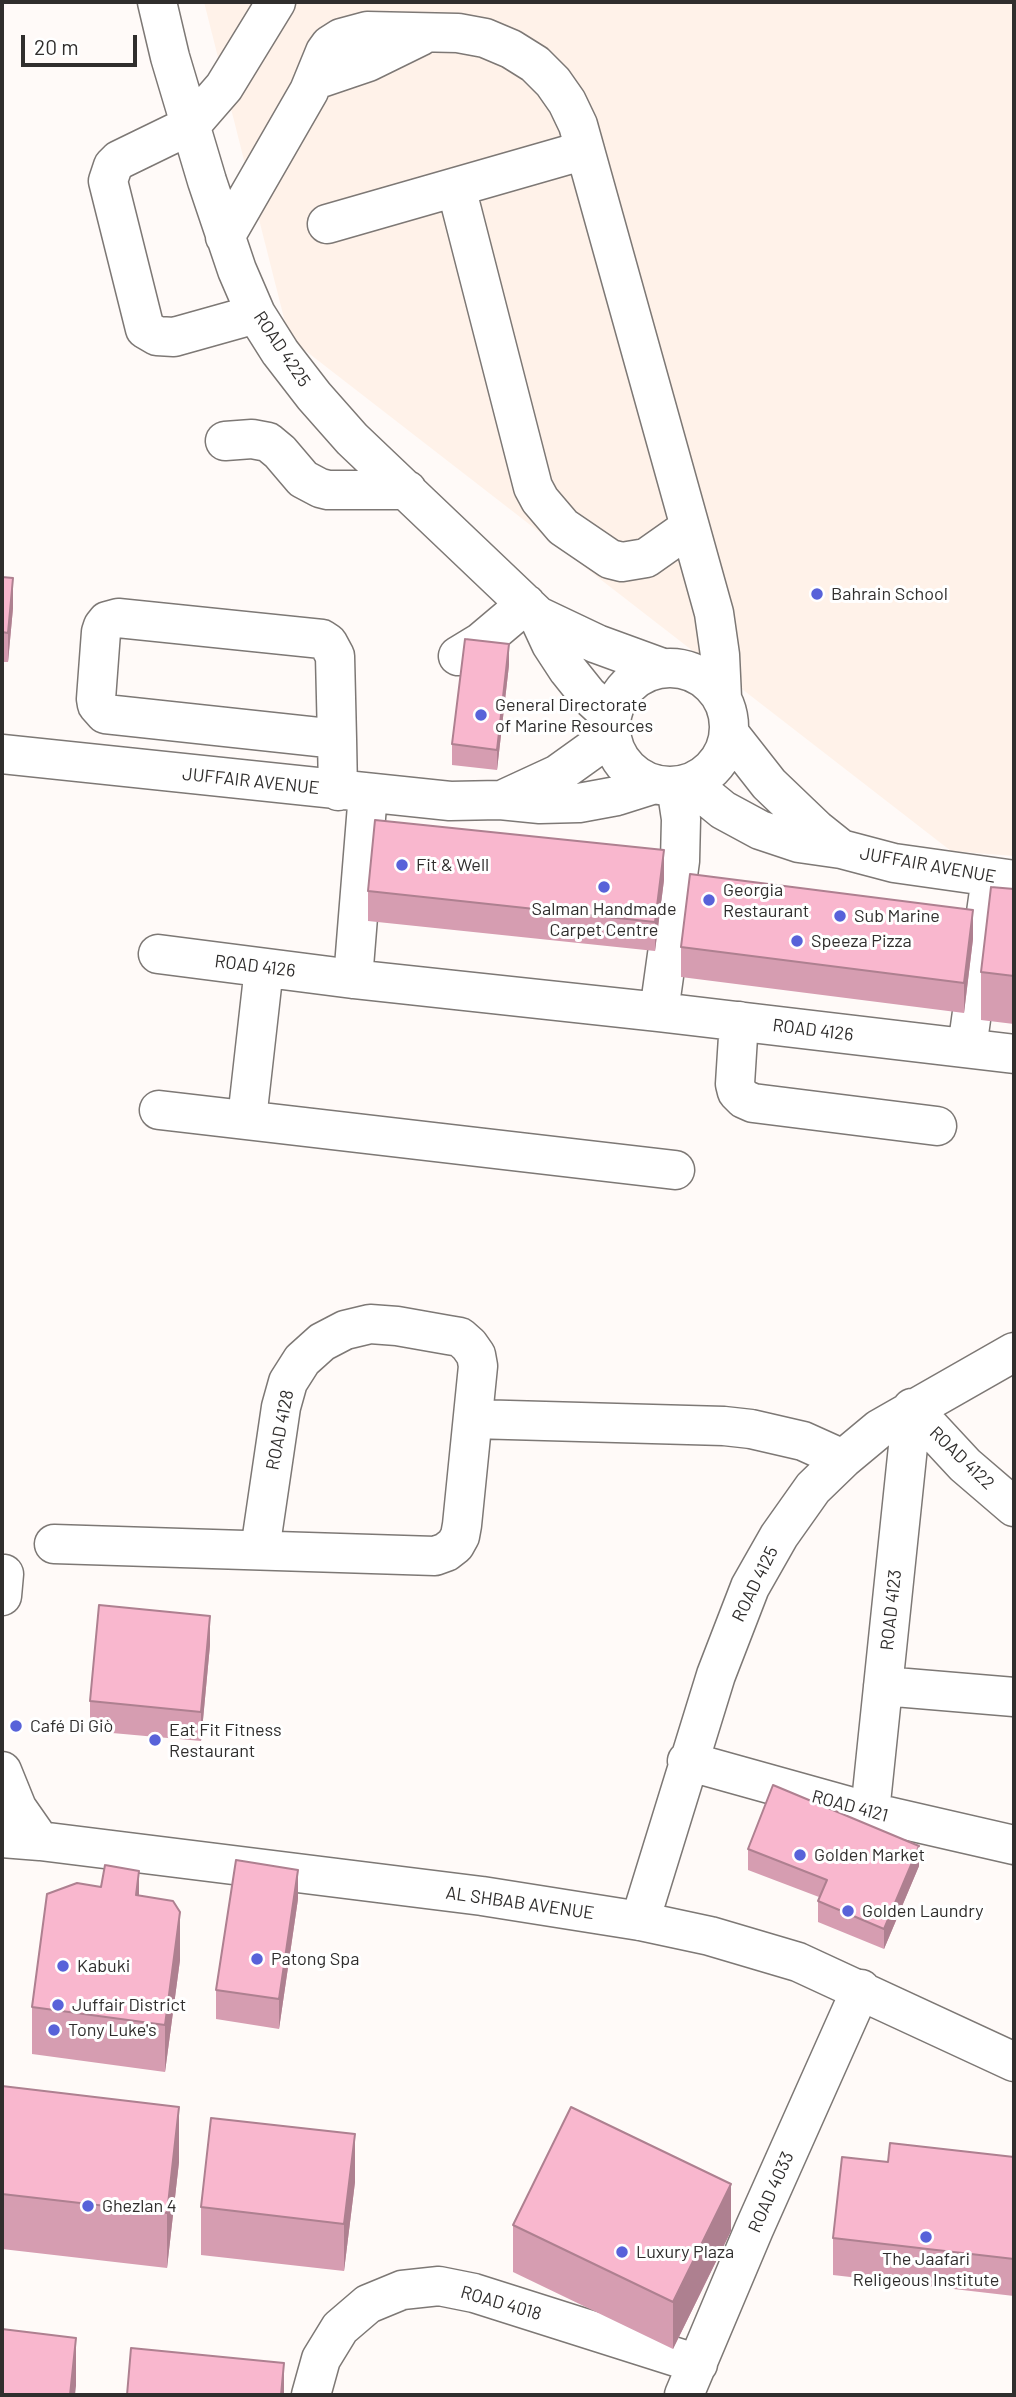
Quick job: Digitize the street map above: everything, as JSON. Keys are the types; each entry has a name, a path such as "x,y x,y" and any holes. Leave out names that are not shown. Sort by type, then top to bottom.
{"street":[{"name":"ROAD 4225","path":"157,2 170,57 225,237 257,314 280,352 352,439 532,610 597,644 660,667"},
{"path":"257,314 174,337 157,336 145,329 108,181 109,174 119,160 191,125 224,87 276,2"},
{"path":"225,237 315,80 325,52 341,38 367,31 457,33 485,38 512,49 535,64 553,82 578,125 714,612 720,655 726,715 725,749 717,763 705,775 674,784 630,771 614,749 611,726 617,699 627,684 660,667 695,673 711,684 726,715"},
{"path":"327,224 585,150"},
{"path":"456,187 533,487 540,500 571,533 610,559 622,562 646,558 690,527"},
{"path":"225,441 252,439 268,442 303,479 320,488 407,490"},
{"name":"ROAD 4225","path":"532,610 568,670 611,726"},
{"path":"457,656 532,610"},
{"path":"337,739 105,714 97,705 96,699 103,626 107,621 118,618 322,639 328,643 335,656 337,739 353,792 353,979"},
{"name":"JUFFAIR AVENUE","path":"726,715 769,784 841,849"},
{"name":"JUFFAIR AVENUE","path":"500,800 558,774 611,726"},
{"name":"JUFFAIR AVENUE","path":"2,754 450,801 579,803 674,784 760,830 799,843 841,849 894,863 1002,878"},
{"path":"659,1012 680,862 681,818 674,784"},
{"path":"967,1048 1002,878"},
{"name":"ROAD 4126","path":"158,954 340,975 353,979 1014,1054"},
{"path":"247,1119 264,968"},
{"path":"739,1021 735,1077 737,1092 744,1099 753,1103 937,1126"},
{"path":"159,1110 675,1170"},
{"name":"ROAD 4128","path":"54,1544 435,1556 446,1552 455,1545 460,1536 473,1419 478,1366 476,1355 469,1345 460,1338 397,1326 370,1324 345,1330 322,1342 302,1360 288,1382 281,1407 260,1550"},
{"name":"ROAD 4125","path":"640,1920 687,1761 716,1675 750,1587 779,1536 813,1488 879,1429 1014,1352"},
{"name":"ROAD 4122","path":"912,1408 965,1465 1014,1507"},
{"name":"ROAD 4123","path":"870,1812 912,1408"},
{"path":"473,1419 724,1426 803,1441 843,1459"},
{"path":"883,1686 1014,1697"},
{"name":"ROAD 4121","path":"687,1761 870,1812 1014,1845"},
{"path":"2,1772 17,1808 40,1841"},
{"name":"AL SHBAB AVENUE","path":"2,1838 482,1896 640,1920 710,1936 798,1962 1014,2062"},
{"name":"ROAD 4033","path":"691,2380 754,2229 861,1989"},
{"path":"717,2212 754,2229"},
{"name":"ROAD 4018","path":"302,2390 340,2328 368,2304 402,2290 439,2286 474,2293 691,2380"}],"shaded area":[{"name":"Bahrain School","path":"204,2 1014,2 1014,856 951,851 289,338"}],"building":[{"path":"2,577 13,578 8,633 2,632"},
{"name":"General Directorate of Marine Resources","path":"465,639 509,644 497,750 452,744"},
{"path":"375,820 664,850 655,922 368,891"},
{"path":"690,874 973,910 964,983 681,947"},
{"path":"991,887 1014,889 1014,976 981,972"},
{"path":"99,1605 210,1616 201,1712 90,1701"},
{"path":"773,1785 919,1846 884,1929 818,1901 827,1880 748,1849"},
{"name":"Patong Spa","path":"236,1860 298,1870 279,1999 216,1990"},
{"path":"105,1865 139,1871 136,1895 173,1901 180,1912 165,2025 32,2007 47,1894 77,1883 101,1887"},
{"path":"2,2086 179,2107 167,2213 2,2194"},
{"path":"571,2107 731,2184 673,2302 513,2225"},
{"path":"211,2118 355,2134 344,2224 201,2207"},
{"name":"The Jaafari Religeous Institute","path":"890,2143 1014,2157 1014,2259 833,2238 842,2157 888,2162"},
{"path":"2,2329 76,2338 70,2395 2,2395"},
{"path":"131,2348 284,2363 281,2395 127,2395"}],"place":[{"name":"Bahrain School","path":"817,594"},
{"name":"General Directorate of Marine Resources","path":"481,715"},
{"name":"Fit & Well","path":"402,865"},
{"name":"Salman Handmade Carpet Centre","path":"604,887"},
{"name":"Georgia Restaurant","path":"709,900"},
{"name":"Sub Marine","path":"840,916"},
{"name":"Speeza Pizza","path":"797,941"},
{"name":"Café Di Giò","path":"16,1726"},
{"name":"Eat Fit Fitness Restaurant","path":"155,1740"},
{"name":"Golden Market","path":"800,1855"},
{"name":"Golden Laundry","path":"848,1911"},
{"name":"Patong Spa","path":"257,1959"},
{"name":"Kabuki","path":"63,1966"},
{"name":"Juffair District","path":"58,2005"},
{"name":"Tony Luke's","path":"54,2030"},
{"name":"Ghezlan 4","path":"88,2206"},
{"name":"The Jaafari Religeous Institute","path":"926,2237"},
{"name":"Luxury Plaza","path":"622,2252"}]}
